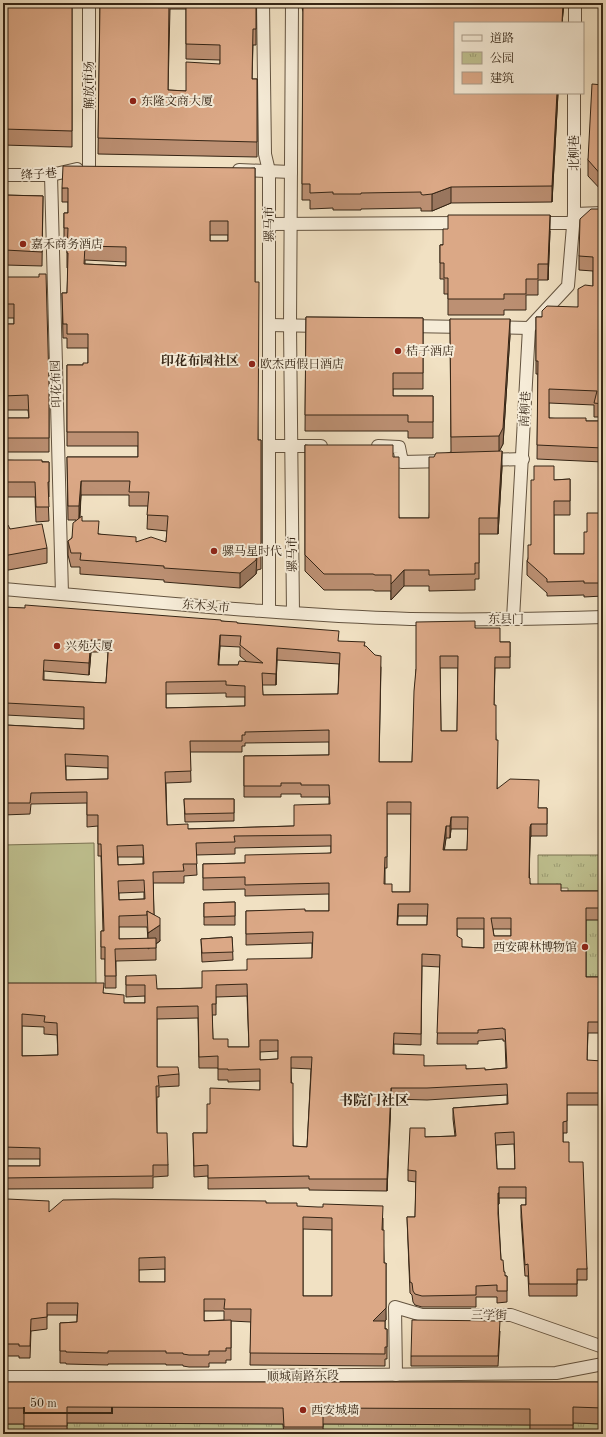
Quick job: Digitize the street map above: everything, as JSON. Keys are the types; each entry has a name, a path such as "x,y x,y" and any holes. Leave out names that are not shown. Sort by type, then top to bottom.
{"street":[{"name":"解放市场","path":"89,3 93,166"},
{"name":"骡马市","path":"263,3 265,154 269,171 270,611"},
{"name":"骡马市","path":"292,3 290,325 292,613"},
{"path":"575,3 575,22"},
{"name":"北柳巷","path":"573,218 574,94"},
{"name":"绛子巷","path":"3,175 51,175 93,166"},
{"path":"230,170 291,172"},
{"name":"印花布园","path":"51,175 62,594"},
{"path":"522,223 573,218 603,213"},
{"path":"392,326 529,328 568,286 573,218"},
{"path":"269,224 477,223"},
{"path":"269,325 337,326"},
{"name":"南柳巷","path":"513,619 523,459 529,328"},
{"path":"269,446 330,446"},
{"path":"369,446 400,446 402,462 455,461"},
{"path":"477,460 523,459"},
{"name":"东木头市","path":"3,589 292,613 409,619"},
{"name":"东县门","path":"409,619 603,617"},
{"name":"三学街","path":"396,1375 395,1307 422,1315 511,1315 603,1347"},
{"name":"顺城南路东段","path":"3,1377 110,1378 556,1373 603,1364"}],"green space":[{"path":"94,843 96,985 3,986 3,845"},
{"name":"西安碑林博物馆","path":"538,855 603,855 603,1006 568,1006 568,888 538,888"},
{"path":"67,1423 283,1424 284,1434 67,1434"},
{"path":"573,1423 603,1424 603,1434 573,1434"},
{"path":"3,1424 24,1424 24,1434 3,1434"},
{"path":"323,1424 530,1425 530,1434 323,1434"}],"building":[{"path":"3,3 72,3 72,131 3,129"},
{"path":"100,3 169,3 168,90 186,91 186,62 220,64 220,45 186,44 186,3 256,3 256,29 253,29 252,79 257,79 257,142 98,138"},
{"path":"303,3 563,3 562,22 454,22 454,94 557,94 552,186 451,187 432,194 423,195 421,192 361,194 333,194 333,192 310,193 310,184 302,184"},
{"path":"592,84 603,85 603,177 588,160"},
{"path":"63,166 255,168 255,282 259,282 258,440 261,440 261,555 257,555 256,560 240,573 80,560 81,553 71,553 68,541 72,538 73,523 82,516 82,521 99,521 98,534 136,537 136,542 151,537 166,542 168,516 147,515 149,492 129,492 130,481 81,481 79,506 68,506 67,457 138,457 138,432 67,432 67,365 83,365 83,363 88,363 88,334 67,334 67,324 63,324 62,293 67,293 68,253 68,228 64,228 64,213 68,213 68,188 62,188","holes":["210,221 228,221 228,241 210,241","85,246 126,247 126,266 84,264"]},
{"path":"3,195 43,196 42,252 5,250 4,277 39,277 39,274 46,274 49,438 3,438 3,418 29,418 28,395 3,396 3,324 14,324 14,304 3,304"},
{"path":"591,209 603,209 603,404 594,403 597,391 549,389 549,418 586,418 586,421 603,421 603,448 537,445 538,361 536,361 536,317 542,317 542,311 547,306 578,307 578,289 585,285 593,286 593,257 579,256 580,219"},
{"path":"448,215 550,215 548,264 538,264 538,279 526,279 526,294 504,294 504,299 448,299 448,278 444,278 444,263 440,263 440,245 443,245 443,229 448,229"},
{"path":"306,317 423,318 423,373 393,373 393,396 433,396 433,422 408,422 408,415 305,415"},
{"path":"450,319 510,319 503,428 499,436 451,437"},
{"path":"305,445 393,445 393,457 399,457 399,518 429,518 429,457 434,457 436,453 502,451 498,518 479,518 479,563 475,563 475,574 429,575 429,570 404,570 391,584 391,575 324,574 305,555"},
{"path":"3,460 42,460 42,462 49,462 49,507 36,507 35,482 3,482"},
{"path":"534,466 554,466 554,480 570,479 570,501 554,501 554,554 584,554 584,532 587,532 587,513 603,513 603,583 584,583 584,581 547,582 547,579 527,561 528,545 531,545 531,480 534,480"},
{"path":"3,524 8,525 10,529 42,524 47,548 3,556"},
{"path":"25,605 221,620 237,623 339,631 338,641 365,642 364,646 366,646 375,655 381,656 379,762 412,762 416,669 416,622 475,621 475,628 500,628 500,642 510,642 510,657 495,657 494,705 496,705 496,740 498,740 497,789 510,779 539,780 538,808 547,808 547,824 531,824 530,827 530,884 561,884 561,891 603,891 603,908 586,908 586,977 603,977 603,1022 588,1022 587,1060 602,1061 601,1082 599,1082 599,1093 567,1093 567,1121 563,1122 563,1142 569,1142 569,1162 583,1162 587,1269 577,1269 577,1284 529,1284 528,1264 525,1265 521,1205 526,1205 526,1187 499,1187 498,1214 501,1260 503,1260 505,1276 507,1276 507,1291 497,1291 497,1285 476,1286 476,1295 422,1296 415,1294 413,1291 412,1283 410,1282 407,1217 415,1217 416,1171 408,1170 410,1128 425,1128 425,1137 456,1136 453,1108 508,1104 507,1084 427,1088 391,1088 387,1179 309,1179 309,1176 208,1178 208,1165 194,1166 193,1133 207,1133 207,1104 210,1104 210,1088 260,1090 260,1069 218,1069 218,1056 199,1057 198,1006 157,1007 157,1067 178,1067 179,1074 158,1076 159,1086 156,1086 157,1133 167,1133 168,1165 153,1165 153,1176 3,1177 3,1166 40,1166 40,1148 3,1147 3,983 104,983 103,993 124,995 124,1003 145,1003 145,985 126,985 126,976 156,975 157,989 202,988 202,971 247,970 247,959 312,958 313,932 246,934 246,911 305,909 305,911 329,911 329,883 245,885 245,877 203,878 203,864 245,863 245,855 331,853 331,835 234,836 235,842 196,843 197,864 183,864 184,871 153,872 154,915 147,911 147,915 119,916 119,939 156,938 156,948 115,949 116,976 105,976 105,947 101,947 101,931 104,931 101,844 98,844 98,815 87,815 87,792 31,793 30,803 3,803 3,607 25,608","holes":["220,635 241,636 240,645 263,663 239,661 238,665 218,665","91,640 109,640 106,683 43,680 44,660 89,663","277,648 340,653 338,694 263,695 262,673 276,674","440,656 458,656 457,731 441,731","226,681 226,685 245,686 245,706 166,708 166,682","6,703 84,707 84,729 5,725","329,730 329,755 244,756 244,786 281,786 281,783 329,785 330,804 294,805 294,826 188,829 188,824 167,825 165,772 191,771 190,741 242,741 242,735 245,735 245,732","65,754 108,756 108,779 66,780","387,802 411,802 410,892 392,892 392,884 384,884 385,857 387,857","451,817 468,817 467,850 443,850 446,826 450,826","143,845 144,864 118,865 117,846","144,880 145,899 119,900 118,881","398,904 428,904 427,925 397,925","457,918 484,918 484,948 462,947 462,939 457,936","491,918 511,918 511,936 494,936","422,954 440,955 437,1033 478,1033 478,1030 503,1028 505,1029 507,1068 485,1070 485,1068 466,1069 466,1065 424,1066 424,1055 393,1054 394,1033 421,1034","247,984 249,1047 228,1047 228,1039 213,1039 212,1004 216,1004 216,985","22,1014 45,1016 44,1022 57,1023 58,1055 22,1056","260,1040 278,1040 278,1059 260,1060","291,1057 312,1057 307,1147 293,1146 293,1083 291,1083","514,1132 515,1169 497,1169 495,1133"]},
{"path":"184,799 234,799 234,813 185,814"},
{"path":"235,902 235,916 204,917 204,903"},
{"path":"147,911 160,918 160,925 148,933"},
{"path":"232,937 233,952 202,953 201,939"},
{"path":"7,1199 49,1201 49,1212 63,1200 113,1199 266,1201 266,1203 297,1203 297,1206 318,1207 323,1207 323,1204 383,1206 382,1230 384,1230 384,1263 386,1263 386,1308 373,1321 385,1321 385,1329 387,1329 387,1347 385,1347 385,1354 250,1353 251,1309 224,1309 225,1299 204,1299 204,1321 231,1320 231,1348 226,1348 226,1351 209,1351 209,1355 166,1353 166,1351 108,1351 108,1353 60,1351 60,1323 77,1322 78,1303 47,1303 47,1317 31,1319 30,1346 3,1344 3,1202 7,1202","holes":["303,1217 332,1218 332,1296 303,1296","165,1257 165,1282 139,1282 139,1258"]},
{"path":"412,1320 500,1321 498,1356 411,1356"},
{"path":"3,1382 603,1382 603,1408 573,1407 573,1425 530,1425 530,1409 323,1408 323,1427 284,1427 283,1408 67,1407 67,1426 24,1426 24,1408 3,1408"}],"place":[{"name":"东隆文商大厦","path":"133,101"},
{"name":"嘉禾商务酒店","path":"23,244"},
{"name":"桔子酒店","path":"398,351"},
{"name":"欧杰西假日酒店","path":"252,364"},
{"name":"骡马星时代","path":"214,551"},
{"name":"兴苑大厦","path":"57,646"},
{"name":"西安碑林博物馆","path":"585,947"},
{"name":"西安城墙","path":"303,1410"}],"district":[{"name":"印花布园社区","path":"200,360"},
{"name":"书院门社区","path":"374,1100"}]}
